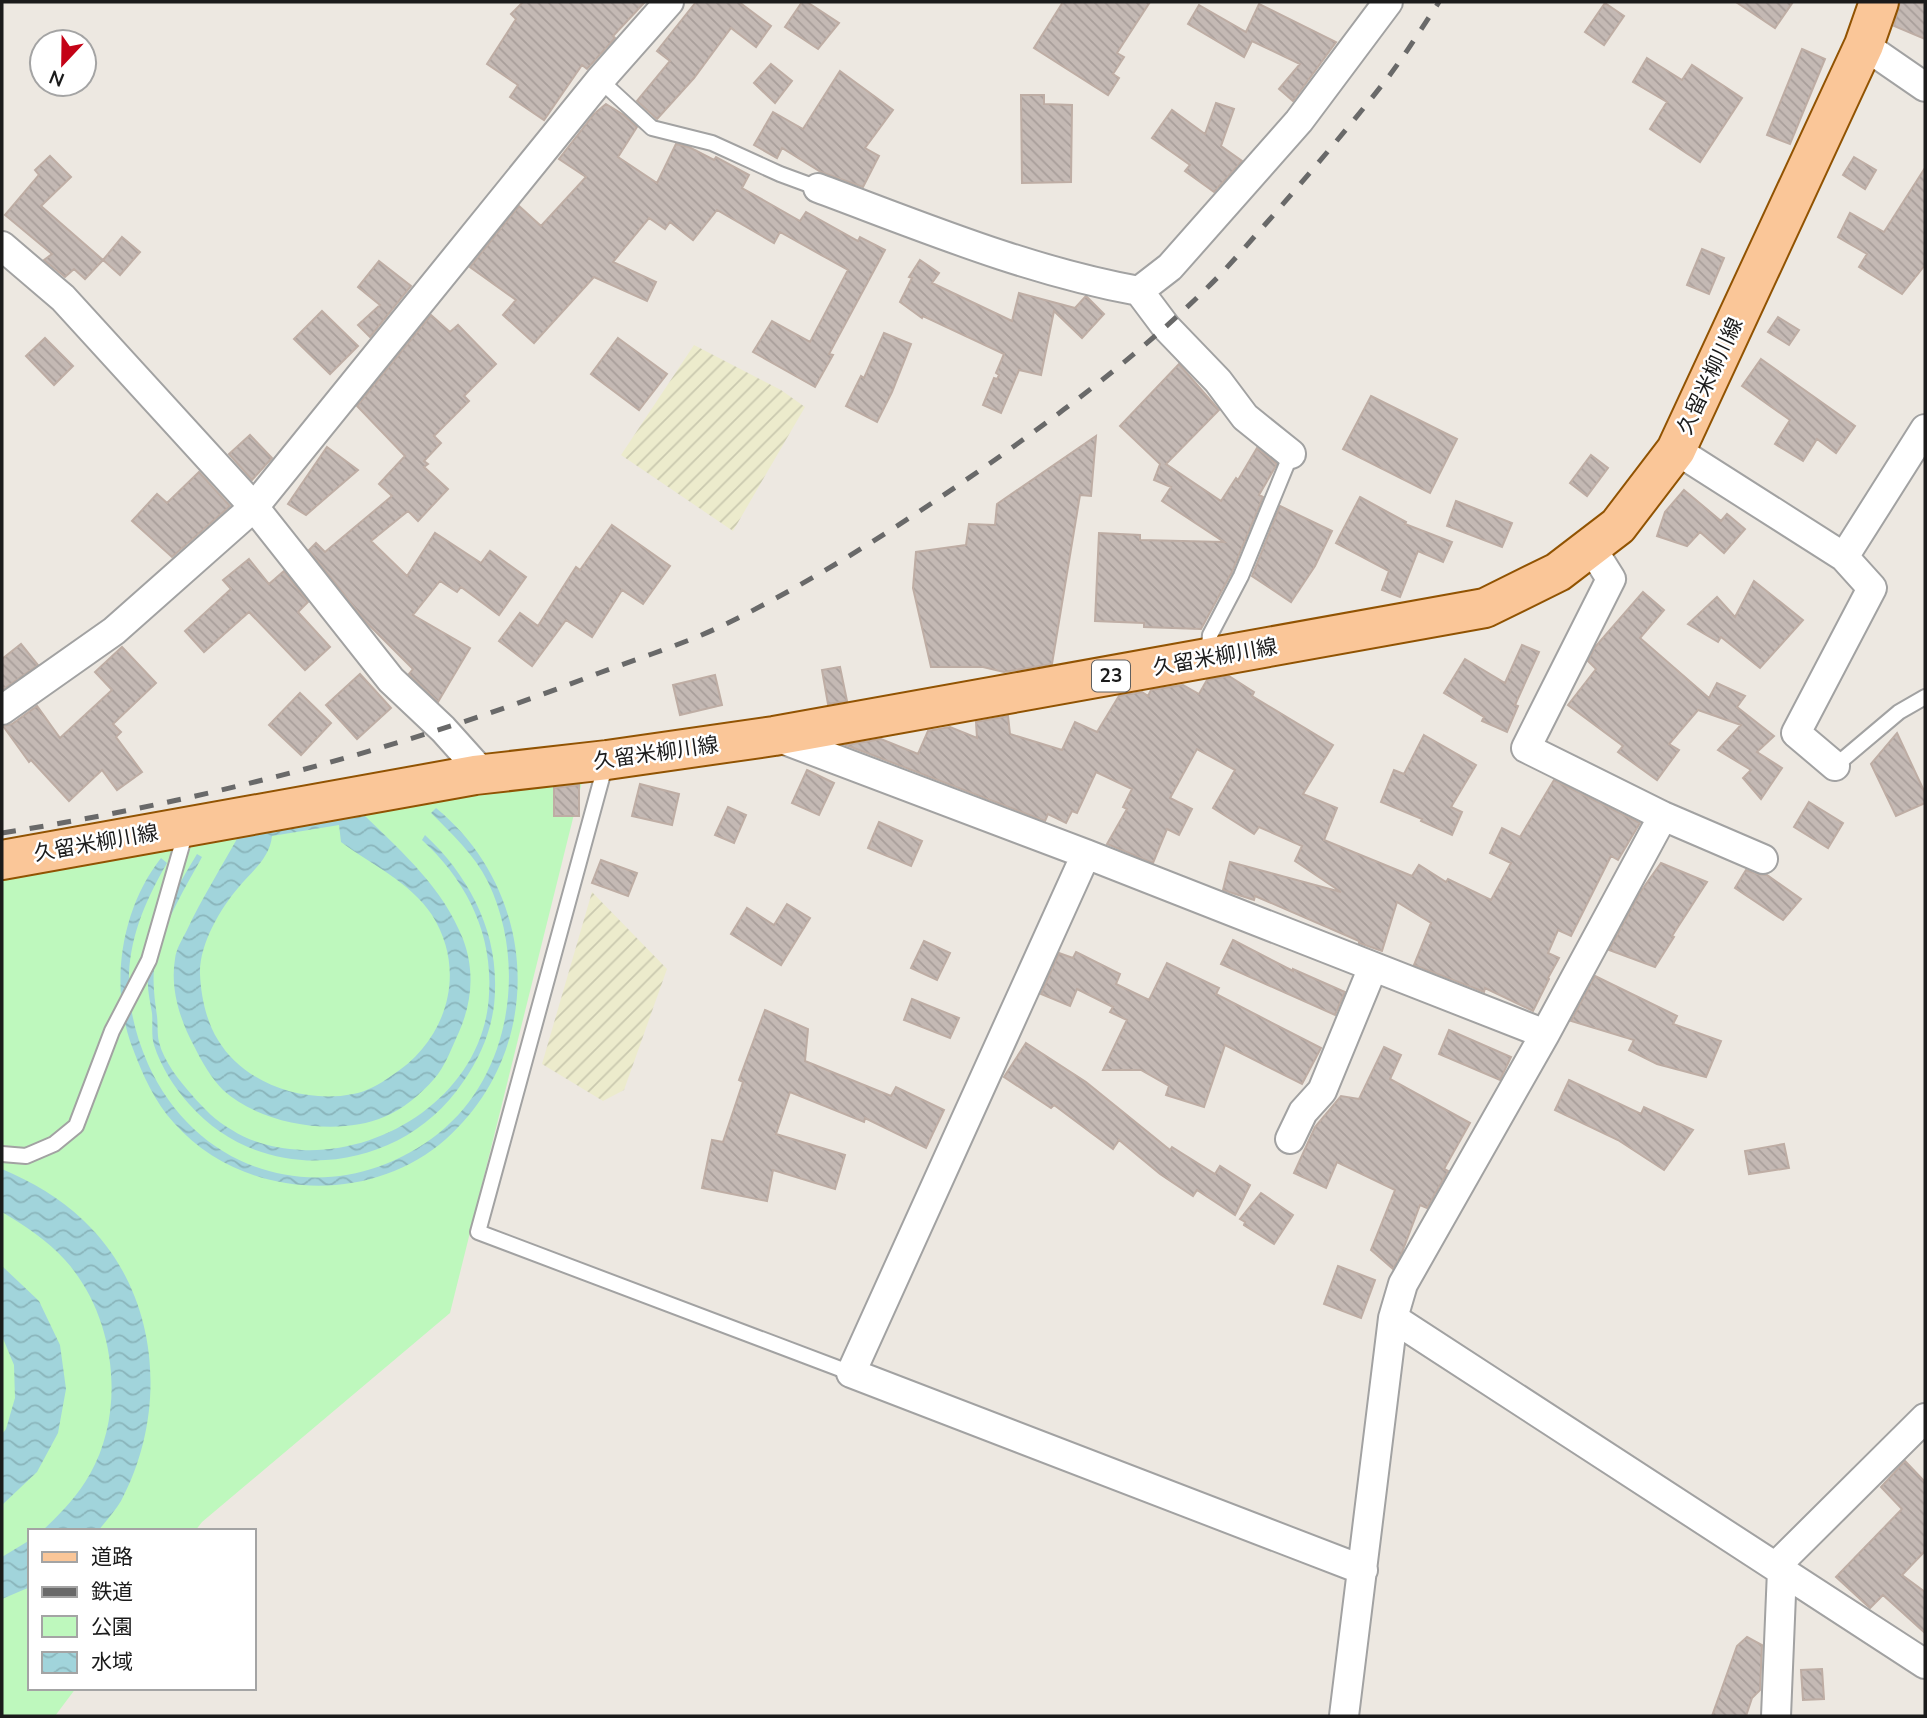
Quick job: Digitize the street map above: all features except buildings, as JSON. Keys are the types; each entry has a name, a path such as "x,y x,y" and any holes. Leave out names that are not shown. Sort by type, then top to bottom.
{"main road":[{"name":"久留米柳川線","path":"2,860 475,775 607,760 775,736 1485,608 1558,572 1618,526 1676,450 1864,45 1879,2"}],"street":[{"path":"2,710 114,631 254,507 600,80 669,2"},
{"path":"1139,291 1170,267 1299,121 1388,2"},
{"path":"1864,45 1925,88"},
{"path":"818,188 970,245 1107,285 1139,291 1166,327 1218,382 1245,417 1291,454"},
{"path":"2,246 63,299 254,507 391,680 443,729 479,769 475,775"},
{"path":"1844,557 1925,429"},
{"path":"1676,450 1844,557 1872,588 1796,733 1835,766"},
{"path":"1591,547 1611,579 1526,748 1663,816 1763,859"},
{"path":"775,736 1086,854 1545,1034"},
{"path":"1344,1716 1393,1318 1403,1284 1545,1034 1663,816"},
{"path":"1086,854 851,1373 1363,1570"},
{"path":"1290,1139 1303,1112 1322,1091 1373,967"},
{"path":"1393,1318 1925,1664"},
{"path":"1776,1716 1779,1568 1925,1418"}],"lane":[{"path":"600,80 652,128 712,143 818,188"},
{"path":"1208,659 1210,635 1241,576 1291,454"},
{"path":"1835,766 1899,712 1925,697"},
{"path":"607,760 478,1231 851,1373"},
{"path":"2,1154 26,1156 54,1144 75,1126 112,1031 149,960 187,827"}],"green space":[{"path":"694,345 781,390 805,407 733,531 621,455"},
{"path":"585,770 450,1313 197,1529 28,1529 28,1690 74,1690 55,1716 2,1716 2,873"},
{"path":"592,892 667,969 624,1090 603,1101 542,1064"}],"water":[{"path":"436,808 470,843 495,882 511,926 517,971 514,1017 502,1061 479,1102 446,1139 415,1161 381,1176 344,1184 307,1185 270,1180 234,1168 202,1149 174,1123 150,1088 133,1049 121,1001 123,950 128,925 136,901 161,858 167,863 153,888 135,937 129,985 131,1010 148,1064 172,1104 202,1136 237,1159 276,1173 317,1177 358,1173 400,1158 439,1133 464,1109 483,1080 497,1049 505,1016 509,981 507,947 500,914 488,882 476,862 431,813"},
{"path":"365,816 421,873 455,921 469,963 467,1009 438,1074 417,1096 398,1110 365,1123 344,1126 300,1124 278,1119 239,1102 223,1090 204,1064 184,1026 177,1004 175,959 193,918 238,837","holes":["339,825 341,842 402,883 423,903 443,937 449,959 450,982 438,1025 426,1044 410,1061 382,1082 363,1091 315,1096 296,1093 259,1079 229,1055 207,1017 200,974 201,963 207,940 218,917 231,897 260,864 268,851 272,836"]},
{"path":"425,835 467,885 485,924 491,945 495,989 493,1014 481,1050 463,1082 436,1113 404,1137 369,1152 330,1160 292,1159 254,1150 219,1131 183,1097 160,1061 153,1041 148,986 149,973 171,904 197,854 202,857 171,916 155,961 158,1036 164,1057 201,1105 240,1135 284,1148 335,1148 368,1141 399,1127 427,1109 452,1086 471,1059 483,1028 489,994 489,972 481,929 464,890 452,872 422,840"},
{"path":"2,1169 24,1179 64,1204 83,1220 109,1249 128,1282 142,1317 149,1354 150,1392 146,1429 136,1466 121,1501 100,1529 44,1529 80,1490 102,1448 109,1421 112,1392 105,1335 82,1282 65,1260 43,1240 2,1212"},
{"path":"2,1266 39,1301 60,1345 66,1389 58,1433 37,1472 2,1505 2,1434 15,1398 14,1365 2,1336"},
{"path":"28,1541 28,1588 2,1599 2,1557"}],"railway":[{"path":"2,833 229,788 305,769 453,725 681,643 728,623 833,566 999,457 1085,394 1193,302 1270,219 1372,98 1439,2"}]}
